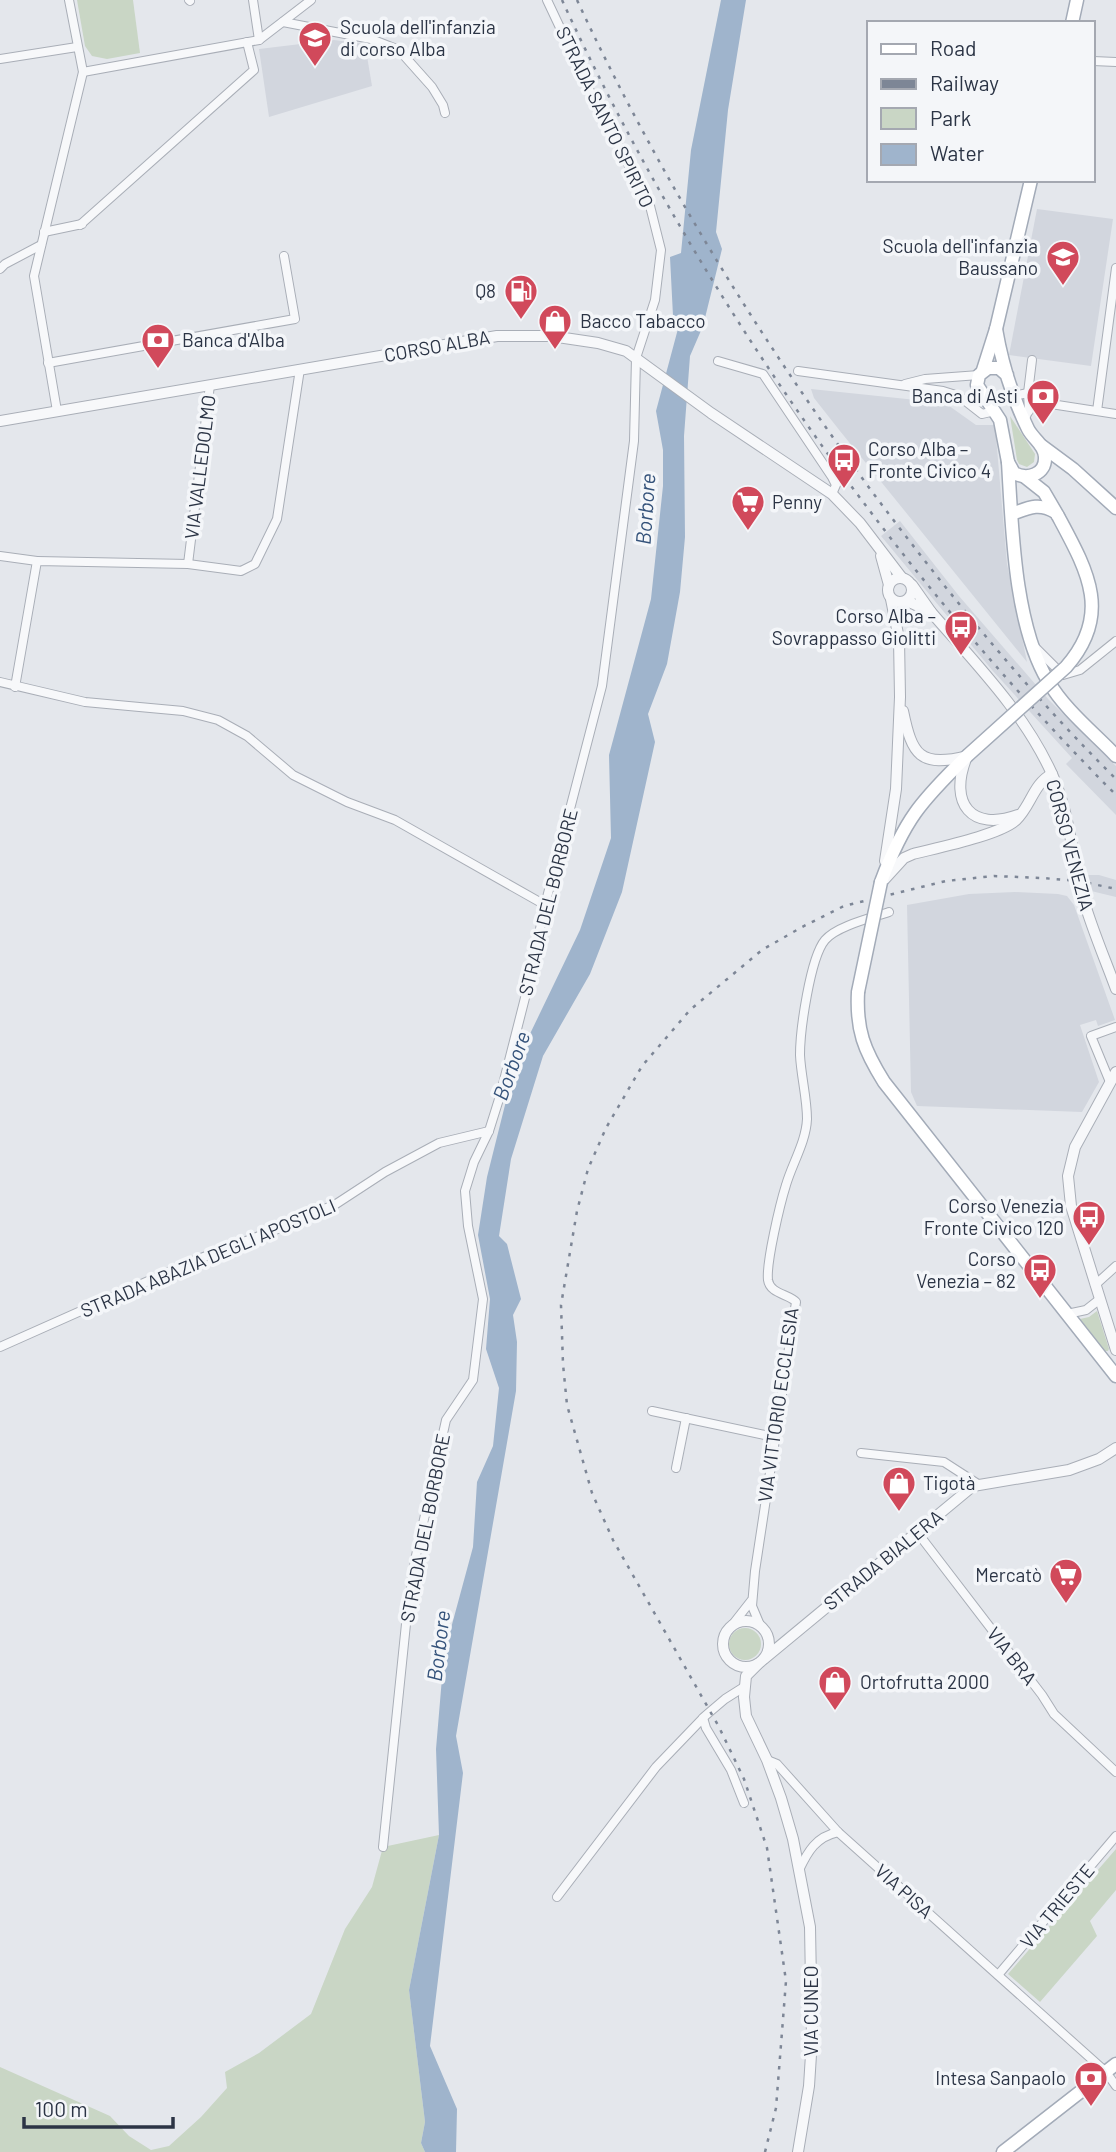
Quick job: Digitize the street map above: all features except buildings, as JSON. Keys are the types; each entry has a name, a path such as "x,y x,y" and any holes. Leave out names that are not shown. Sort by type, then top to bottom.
{"main road":[{"path":"1072,21 1077,0"},
{"path":"1031,182 996,329 977,385 995,411 1004,433 1019,587 1038,664 1049,684 1069,709 1116,756"},
{"path":"996,329 1013,397 1026,416 1031,434 1041,446 1073,469 1116,508"},
{"path":"981,372 988,368 999,368 1007,375"},
{"path":"1041,446 1045,458 1044,492"},
{"path":"1008,462 1014,473 1025,477 1044,492 1078,553 1091,586 1093,603 1089,631 1077,654 1066,667 967,756 932,790 910,818 895,845 881,882 858,992 857,1017 870,1060 884,1082 1116,1376"},
{"path":"1025,477 1037,474 1043,466"},
{"path":"1012,514 1034,506 1046,506 1056,514"},
{"path":"1003,2152 1111,2068"}],"street":[{"path":"57,411 34,276 83,72 69,0"},
{"path":"253,0 259,40"},
{"path":"83,72 259,40 312,0"},
{"name":"STRADA SANTO SPIRITO","path":"547,0 657,225 661,250 655,300 636,358"},
{"path":"283,22 371,39 399,51 432,87 443,105 444,113"},
{"path":"80,225 254,70 247,42"},
{"path":"0,59 77,47"},
{"path":"1095,61 1116,62"},
{"path":"44,232 89,223"},
{"path":"0,269 41,245"},
{"path":"48,363 295,318 284,256"},
{"path":"1097,411 1115,293 1116,268"},
{"name":"CORSO ALBA","path":"0,421 512,335 551,336 598,343 619,348 636,358 711,413 832,494 854,515 902,578"},
{"name":"STRADA DEL BORBORE","path":"383,1847 405,1624 415,1560 446,1420 473,1380 483,1299 467,1226 466,1191 474,1162 489,1131 500,1096 545,905 602,686 634,441 636,358"},
{"path":"1026,416 1032,360"},
{"name":"CORSO ALBA","path":"718,361 763,374 832,477 836,485 832,494"},
{"path":"188,564 241,571 254,564 277,519 300,369"},
{"path":"798,370 951,393 982,414 995,411"},
{"path":"899,385 981,372"},
{"name":"VIA VALLEDOLMO","path":"0,556 37,561 188,564 210,385"},
{"path":"1013,397 1028,394"},
{"path":"972,406 983,396"},
{"path":"1026,416 1038,402 1116,414"},
{"name":"CORSO ALBA","path":"879,548 889,584"},
{"path":"15,687 37,561"},
{"path":"881,882 897,789 900,697 899,639 888,592 889,584 902,578 912,585 913,592 906,601 899,639"},
{"name":"CORSO VENEZIA","path":"912,585 931,612 1003,696 1033,738 1052,774 1071,835 1084,901 1116,989"},
{"path":"891,599 906,601"},
{"name":"CORSO VENEZIA","path":"906,601 931,612"},
{"path":"1032,643 1063,675 1080,670 1116,641"},
{"path":"0,682 85,702 183,711 218,720 247,736 293,775 347,802 395,820 545,905"},
{"path":"900,697 908,736 919,752 934,761 946,762 967,756"},
{"path":"967,756 959,784 965,806 984,820 996,821 1021,814"},
{"path":"881,882 904,858 1007,827 1021,814 1040,783 1052,774"},
{"name":"VIA VITTORIO ECCLESIA","path":"763,1628 754,1613 752,1598 796,1302 792,1297 771,1288 768,1281 786,1186 807,1120 800,1054 815,961 826,939 852,925 888,912"},
{"path":"1110,1082 1091,1036 1116,1027"},
{"path":"1116,1072 1075,1147 1068,1175 1071,1206 1116,1350"},
{"name":"STRADA ABAZIA DEGLI APOSTOLI","path":"1,1344 62,1321 193,1261 336,1204 385,1172 439,1143 489,1131"},
{"path":"1095,1285 1116,1266"},
{"path":"1067,1314 1086,1310 1100,1299"},
{"path":"652,1411 774,1437"},
{"path":"676,1468 686,1418"},
{"name":"STRADA BIALERA","path":"761,1661 978,1484 1069,1469 1099,1459 1116,1448"},
{"path":"861,1453 944,1462 978,1484"},
{"name":"STRADA BIALERA","path":"1099,1459 1116,1460"},
{"name":"VIA BRA","path":"917,1532 1054,1714 1116,1772"},
{"name":"VIA VITTORIO ECCLESIA","path":"733,1624 752,1598"},
{"path":"761,1661 750,1667 740,1667 729,1660 722,1641 724,1634 733,1624 750,1620 777,1636 789,1636"},
{"path":"557,1897 656,1767 703,1718 744,1687 748,1672 761,1661 769,1642 763,1628"},
{"name":"VIA PISA","path":"729,1660 739,1671 744,1687 746,1716 767,1760 777,1764 838,1832 998,1975 1111,2068 1116,2086"},
{"path":"703,1718 731,1770 744,1803"},
{"name":"VIA CUNEO","path":"767,1760 793,1839 810,1927 810,2086 798,2152"},
{"path":"799,1870 806,1855 819,1839 838,1832"},
{"name":"VIA TRIESTE","path":"998,1975 1116,1836"}],"shaded area":[{"name":"Scuola dell'infanzia di corso Alba","path":"334,40 365,44 372,86 269,117 259,49"},
{"name":"Scuola dell'infanzia Baussano","path":"1037,209 1113,219 1091,366 1009,355"},
{"path":"811,389 945,403 976,425 995,425 1007,564 1027,662 840,431 814,398"},
{"path":"900,521 959,596 1049,700 1116,766 1116,815 1066,764 1072,758 992,670 881,536"},
{"path":"1084,875 1099,875 1116,880 1116,897 1087,890"},
{"path":"969,894 1058,894 1067,896 1074,905 1115,1020 1098,1026 1096,1020 1080,1025 1099,1082 1082,1112 917,1106 911,1092 907,905"}],"green space":[{"path":"77,0 133,0 140,53 107,59 92,56 85,46"},
{"path":"1010,416 1035,454 1034,462 1027,467 1019,464 1017,460"},
{"path":"1097,1311 1108,1351 1105,1351 1080,1319"},
{"path":"745,1628 756,1633 761,1644 756,1655 745,1660 734,1655 729,1644 734,1633"},
{"path":"439,1835 409,1990 425,2122 421,2143 425,2152 0,2152 0,2067 110,2116 129,2136 151,2150 169,2146 201,2117 227,2088 225,2072 259,2053 311,2014 345,1929 372,1887 383,1847"},
{"path":"1116,1849 1116,1890 1090,1921 1097,1936 1040,2002 1008,1974"}],"water":[{"path":"721,0 746,0 728,110 716,232 722,249 703,326 690,356 684,436 685,537 680,592 667,664 648,714 655,742 622,892 590,974 543,1056 511,1159 499,1236 507,1244 521,1299 513,1315 517,1342 516,1391 456,1736 463,1773 430,2046 457,2109 456,2152 425,2152 421,2143 425,2122 409,1990 439,1835 436,1749 444,1654 473,1547 477,1482 493,1446 499,1388 486,1349 490,1299 478,1235 487,1177 515,1065 580,930 611,838 609,755 651,599 663,486 663,450 656,411 679,325 673,316 670,257 681,253 691,150"}],"railway":[{"path":"562,0 615,108 673,215 737,319 805,421 877,521 954,616 1033,708 1116,795"},
{"path":"577,0 608,65 676,192 790,375 873,493 959,604 1051,711 1116,779"},
{"path":"765,2152 776,2108 786,1981 767,1848 744,1779 719,1727 613,1540 592,1493 567,1405 561,1305 577,1211 588,1169 606,1128 642,1066 690,1010 762,950 802,927 844,906 946,881 994,876 1042,878 1079,881 1116,889"}],"place":[{"name":"Scuola dell'infanzia di corso Alba","path":"315,68"},
{"name":"Scuola dell'infanzia Baussano","path":"1063,287"},
{"name":"Q8","path":"521,321"},
{"name":"Bacco Tabacco","path":"555,351"},
{"name":"Banca d'Alba","path":"158,370"},
{"name":"Banca di Asti","path":"1043,426"},
{"name":"Corso Alba – Fronte Civico 4","path":"844,490"},
{"name":"Penny","path":"748,532"},
{"name":"Corso Alba – Sovrappasso Giolitti","path":"961,657"},
{"name":"Corso Venezia Fronte Civico 120","path":"1089,1247"},
{"name":"Corso Venezia – 82","path":"1040,1300"},
{"name":"Tigotà","path":"899,1513"},
{"name":"Mercatò","path":"1066,1605"},
{"name":"Ortofrutta 2000","path":"835,1712"},
{"name":"Intesa Sanpaolo","path":"1091,2108"}],"water label":[{"name":"Borbore","path":"646,509"},
{"name":"Borbore","path":"512,1066"},
{"name":"Borbore","path":"439,1646"}]}
